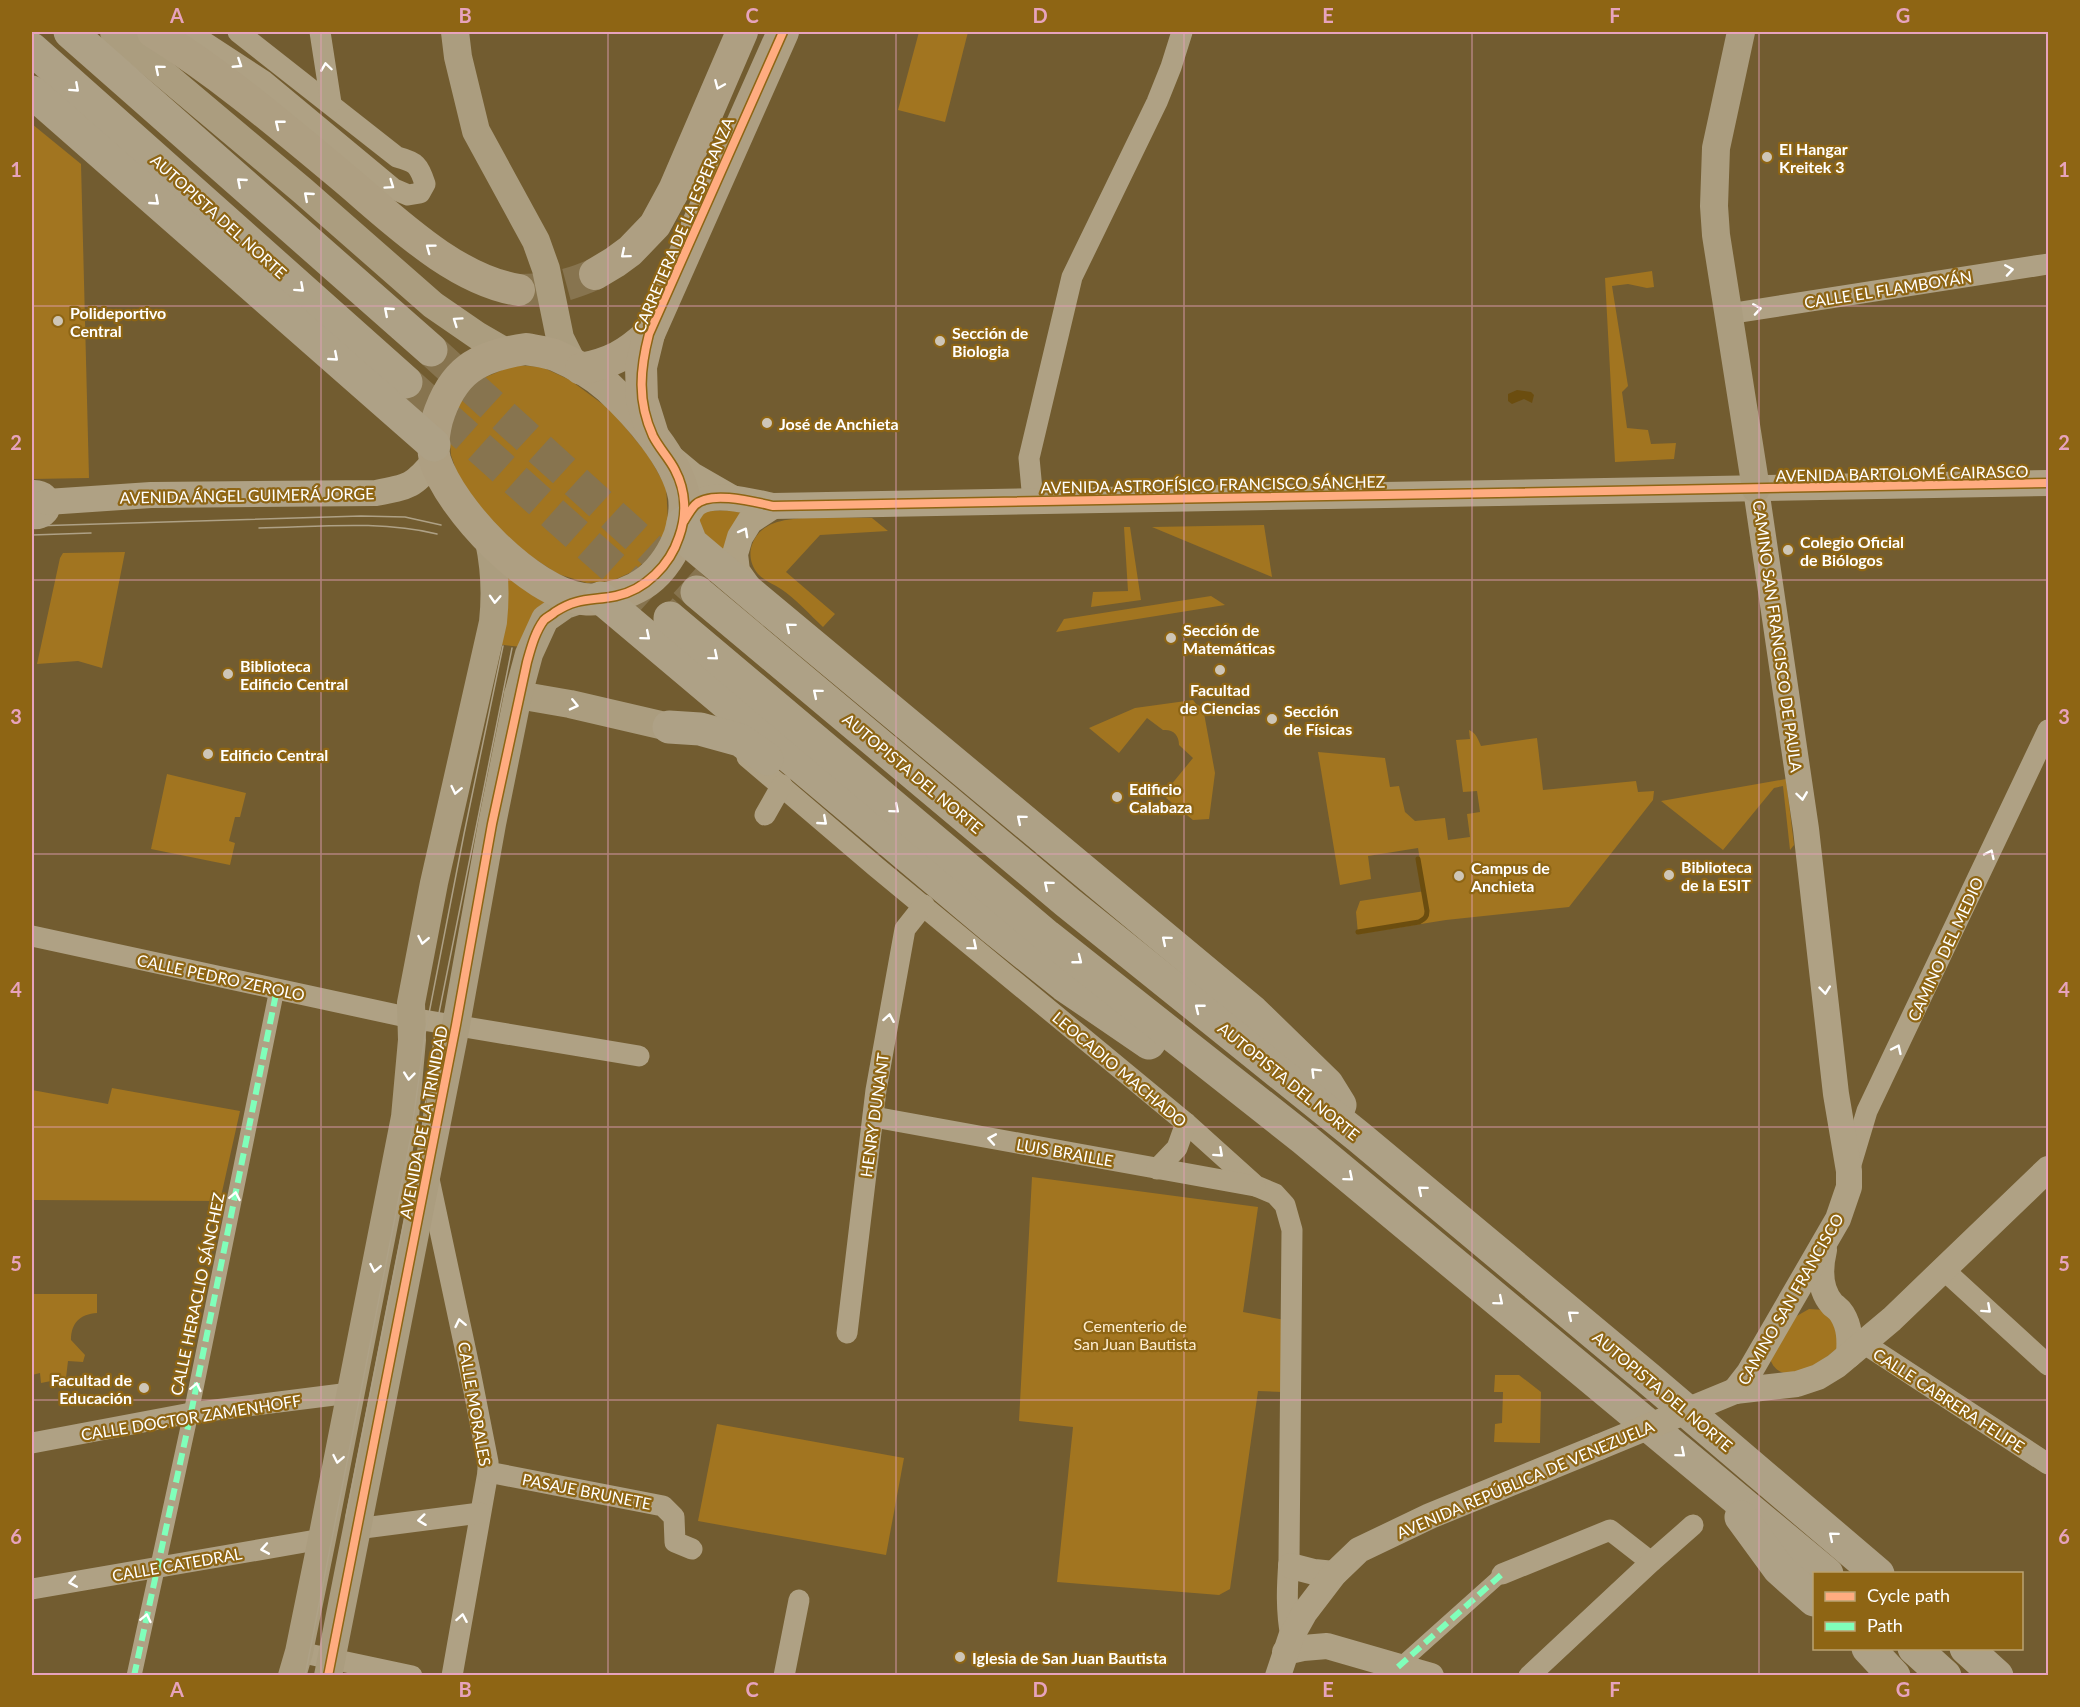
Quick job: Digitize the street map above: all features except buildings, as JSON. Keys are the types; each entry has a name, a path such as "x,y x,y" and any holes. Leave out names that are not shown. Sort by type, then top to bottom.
{"highway":[{"path":"70,32 431,350"},
{"name":"AUTOPISTA DEL NORTE","path":"32,50 406,382"},
{"path":"32,92 434,452"},
{"path":"683,523 692,543 1252,1012 1328,1084 1359,1137"},
{"name":"AUTOPISTA DEL NORTE","path":"697,592 1067,902 1359,1137 1876,1572"},
{"path":"592,598 1064,985 1178,1062 1207,1063"},
{"path":"670,618 1047,936 1314,1147 1825,1572"},
{"path":"669,727 700,729 740,740 993,927"},
{"path":"1718,1483 1779,1569 1813,1598"},
{"path":"1870,1650 1894,1676"},
{"path":"1916,1650 1945,1676"},
{"path":"1968,1650 1997,1676"}],"main road":[{"path":"114,32 303,191 433,305 478,336 516,351 556,356 606,386 658,443 676,471 684,499 683,523 679,538 660,570 645,583 628,592 592,598 544,584 489,541 461,507 434,452 436,424 452,385 467,369 485,359 516,351 542,328 553,304"},
{"path":"153,32 234,88 432,250 484,281 503,288 519,290"},
{"path":"455,32 458,57 476,131 536,241 546,269 560,338 578,368"},
{"path":"595,274 630,251 655,225 674,190 742,32"},
{"name":"CARRETERA DE LA ESPERANZA","path":"658,443 642,400 641,367 649,334 783,32"},
{"name":"CAMINO SAN FRANCISCO DE PAULA","path":"1741,32 1716,148 1714,206 1716,235 1756,489"},
{"name":"CARRETERA DE LA ESPERANZA","path":"578,368 604,364 629,352 649,334"},
{"name":"AVENIDA DE LA TRINIDAD","path":"432,1021 411,1003 434,883 492,622 495,572 489,541"},
{"name":"AVENIDA DE LA TRINIDAD","path":"330,1668 427,1169 432,1021 492,824 518,695 529,654 545,619 565,605 592,598"},
{"path":"518,695 570,704 669,727"},
{"name":"AVENIDA DE LA TRINIDAD","path":"296,1664 405,1117 412,1040 432,1021"}],"street":[{"path":"189,32 264,81 394,189 408,195 420,193 425,183 421,170 412,162 397,157 238,32"},
{"path":"320,32 331,103"},
{"path":"1033,501 1029,458 1072,277 1157,102 1182,32"},
{"name":"CALLE EL FLAMBOYÁN","path":"1728,314 2049,264"},
{"name":"AVENIDA ASTROFÍSICO FRANCISCO SÁNCHEZ","path":"658,443 692,475 733,498"},
{"name":"AVENIDA ÁNGEL GUIMERÁ JORGE","path":"37,503 151,495 376,493 400,489 418,480 434,452"},
{"name":"AVENIDA BARTOLOMÉ CAIRASCO","path":"1756,489 2049,483"},
{"name":"AVENIDA ASTROFÍSICO FRANCISCO SÁNCHEZ","path":"683,523 695,504 706,499 733,498 773,506 1519,491 1756,489"},
{"name":"CAMINO SAN FRANCISCO DE PAULA","path":"1756,489 1806,829 1838,1103 1849,1171"},
{"path":"756,598 737,571 735,554 740,537 750,521 773,506"},
{"name":"LEOCADIO MACHADO","path":"669,727 733,747 758,764 876,867 1186,1123 1256,1186 1275,1194 1285,1205 1292,1230 1290,1563 1286,1594 1288,1620 1285,1655"},
{"name":"CAMINO DEL MEDIO","path":"1849,1171 1867,1111 2049,730"},
{"path":"765,815 782,785"},
{"name":"HENRY DUNANT","path":"846,1333 876,1090 905,929 924,905"},
{"name":"CALLE PEDRO ZEROLO","path":"32,936 432,1021 639,1056"},
{"name":"CALLE HERACLIO SÁNCHEZ","path":"134,1676 191,1413 277,989"},
{"path":"1838,1103 1848,1108 1867,1111"},
{"name":"LUIS BRAILLE","path":"874,1117 1256,1186"},
{"path":"1157,1169 1177,1148 1186,1123"},
{"name":"CALLE MORALES","path":"427,1169 470,1371 488,1472 452,1676"},
{"name":"AVENIDA REPÚBLICA DE VENEZUELA","path":"1285,1655 1305,1612 1334,1574 1359,1550 1430,1516 1735,1391 1783,1387 1818,1377 1836,1366 1847,1330 1892,1319 2049,1169"},
{"name":"CAMINO SAN FRANCISCO","path":"1735,1391 1761,1352 1838,1219 1849,1187 1849,1171"},
{"path":"1827,1240 1822,1258 1821,1278 1825,1294 1847,1330"},
{"path":"1944,1270 2048,1363"},
{"path":"1782,1316 1803,1304 1818,1302 1847,1330"},
{"path":"1847,1330 1892,1319"},
{"name":"CALLE CABRERA FELIPE","path":"1847,1330 2049,1464"},
{"path":"1761,1352 1768,1371 1783,1387"},
{"name":"CALLE DOCTOR ZAMENHOFF","path":"32,1443 191,1413 350,1393"},
{"name":"PASAJE BRUNETE","path":"488,1472 663,1506 674,1517 675,1542 692,1549"},
{"path":"356,1528 480,1513"},
{"path":"1529,1676 1650,1562 1693,1525"},
{"path":"1398,1667 1502,1574 1610,1530 1650,1562"},
{"name":"CALLE CATEDRAL","path":"32,1589 322,1539"},
{"path":"1290,1563 1314,1572 1334,1574"},
{"name":"LEOCADIO MACHADO","path":"1290,1563 1305,1612"},
{"path":"784,1676 799,1600"},
{"path":"1305,1612 1316,1635 1327,1646 1358,1665 1398,1667 1431,1676"},
{"path":"1285,1655 1303,1648 1327,1646"},
{"path":"296,1664 412,1676"}],"green space":[{"path":"919,32 968,32 945,122 898,110"},
{"name":"Polideportivo Central","path":"32,124 81,164 89,478 32,479"},
{"path":"1652,271 1654,287 1628,284 1612,286 1628,386 1622,392 1627,428 1648,430 1651,444 1676,443 1674,459 1615,462 1605,278"},
{"path":"514,365 542,367 570,380 612,411 648,455 666,487 668,520 661,543 636,570 612,581 587,583 558,574 518,548 479,507 457,473 451,455 449,429 459,401 474,382"},
{"path":"738,510 743,514 727,553 699,529 699,517 703,511"},
{"path":"817,517 872,518 888,531 820,535 786,572 835,614 823,627 792,597 763,579 753,565 750,555 755,538 769,526 787,520"},
{"path":"1264,525 1272,577 1152,527"},
{"path":"1124,527 1130,527 1141,600 1091,607 1093,592 1128,591"},
{"path":"125,552 102,668 78,661 37,664 63,553"},
{"path":"502,568 553,601 521,647 496,644"},
{"path":"1211,596 1225,605 1056,632 1064,619"},
{"path":"1193,700 1203,708 1215,773 1209,819 1193,820 1166,798 1169,794 1166,791 1193,758 1179,745 1175,733 1163,730 1147,718 1119,753 1089,728 1135,708"},
{"path":"1469,730 1481,746 1537,738 1543,790 1636,781 1638,792 1654,791 1653,800 1569,907 1446,920 1358,934 1356,912 1360,901 1425,891 1418,848 1368,856 1371,879 1340,885 1318,752 1385,758 1390,787 1399,786 1405,812 1415,821 1445,818 1448,840 1470,837 1467,814 1480,812 1477,791 1463,792 1456,740 1470,739"},
{"path":"167,774 246,793 240,817 235,817 229,841 235,843 230,865 151,849"},
{"path":"1786,779 1794,845 1790,850 1783,786 1774,788 1723,850 1661,801"},
{"path":"112,1088 240,1111 220,1201 32,1200 32,1090 108,1104"},
{"name":"Cementerio de San Juan Bautista","path":"1032,1177 1258,1207 1243,1312 1285,1320 1282,1392 1258,1391 1230,1589 1219,1595 1057,1582 1073,1427 1019,1421"},
{"path":"32,1294 97,1294 97,1313 86,1315 78,1320 71,1334 71,1340 85,1355 83,1362 68,1361 66,1378 41,1383 40,1373 32,1375"},
{"path":"1809,1309 1825,1310 1837,1319 1838,1348 1813,1366 1793,1373 1783,1373 1770,1359 1795,1317"},
{"path":"1495,1375 1519,1375 1541,1392 1540,1443 1494,1442 1495,1424 1502,1423 1503,1392 1494,1392"},
{"path":"717,1424 904,1458 886,1555 698,1521"}],"shaded area":[{"path":"1517,390 1531,392 1534,395 1532,403 1524,399 1512,404 1508,401 1508,394"}],"waterway":[{"path":"1358,932 1419,922 1425,918 1427,911 1418,859"}],"tunnel":[{"path":"519,290 558,287 595,274"},
{"path":"431,350 697,592"},
{"path":"406,382 670,618"}],"tram line":[{"path":"32,526 361,516 405,517 441,525"},
{"path":"259,528 371,526 437,534"},
{"path":"32,535 91,533"},
{"path":"305,1676 411,1136 425,1034 503,646"},
{"path":"346,1517 421,1136 435,1033 512,648"}],"marked path":[{"path":"134,1676 191,1413 277,989"},
{"path":"1398,1667 1502,1574"}],"cycle path":[{"path":"328,1676 456,1025 492,824 527,662 536,635 545,619 571,604 616,596 637,588 655,575 675,547 683,520 683,495 679,478 653,436 644,410 642,372 646,347 649,334 783,32"},
{"path":"684,521 694,507 711,498 744,500 773,506 2048,483"}],"place":[{"name":"El Hangar Kreitek 3","path":"1767,157"},
{"name":"Polideportivo Central","path":"58,321"},
{"name":"Sección de Biologia","path":"940,341"},
{"name":"José de Anchieta","path":"767,423"},
{"name":"Colegio Oficial de Biólogos","path":"1788,550"},
{"name":"Sección de Matemáticas","path":"1171,638"},
{"name":"Facultad de Ciencias","path":"1220,670"},
{"name":"Biblioteca Edificio Central","path":"228,674"},
{"name":"Sección de Físicas","path":"1272,719"},
{"name":"Edificio Central","path":"208,754"},
{"name":"Edificio Calabaza","path":"1117,797"},
{"name":"Biblioteca de la ESIT","path":"1669,875"},
{"name":"Campus de Anchieta","path":"1459,876"},
{"name":"Facultad de Educación","path":"144,1388"},
{"name":"Iglesia de San Juan Bautista","path":"960,1657"}]}
